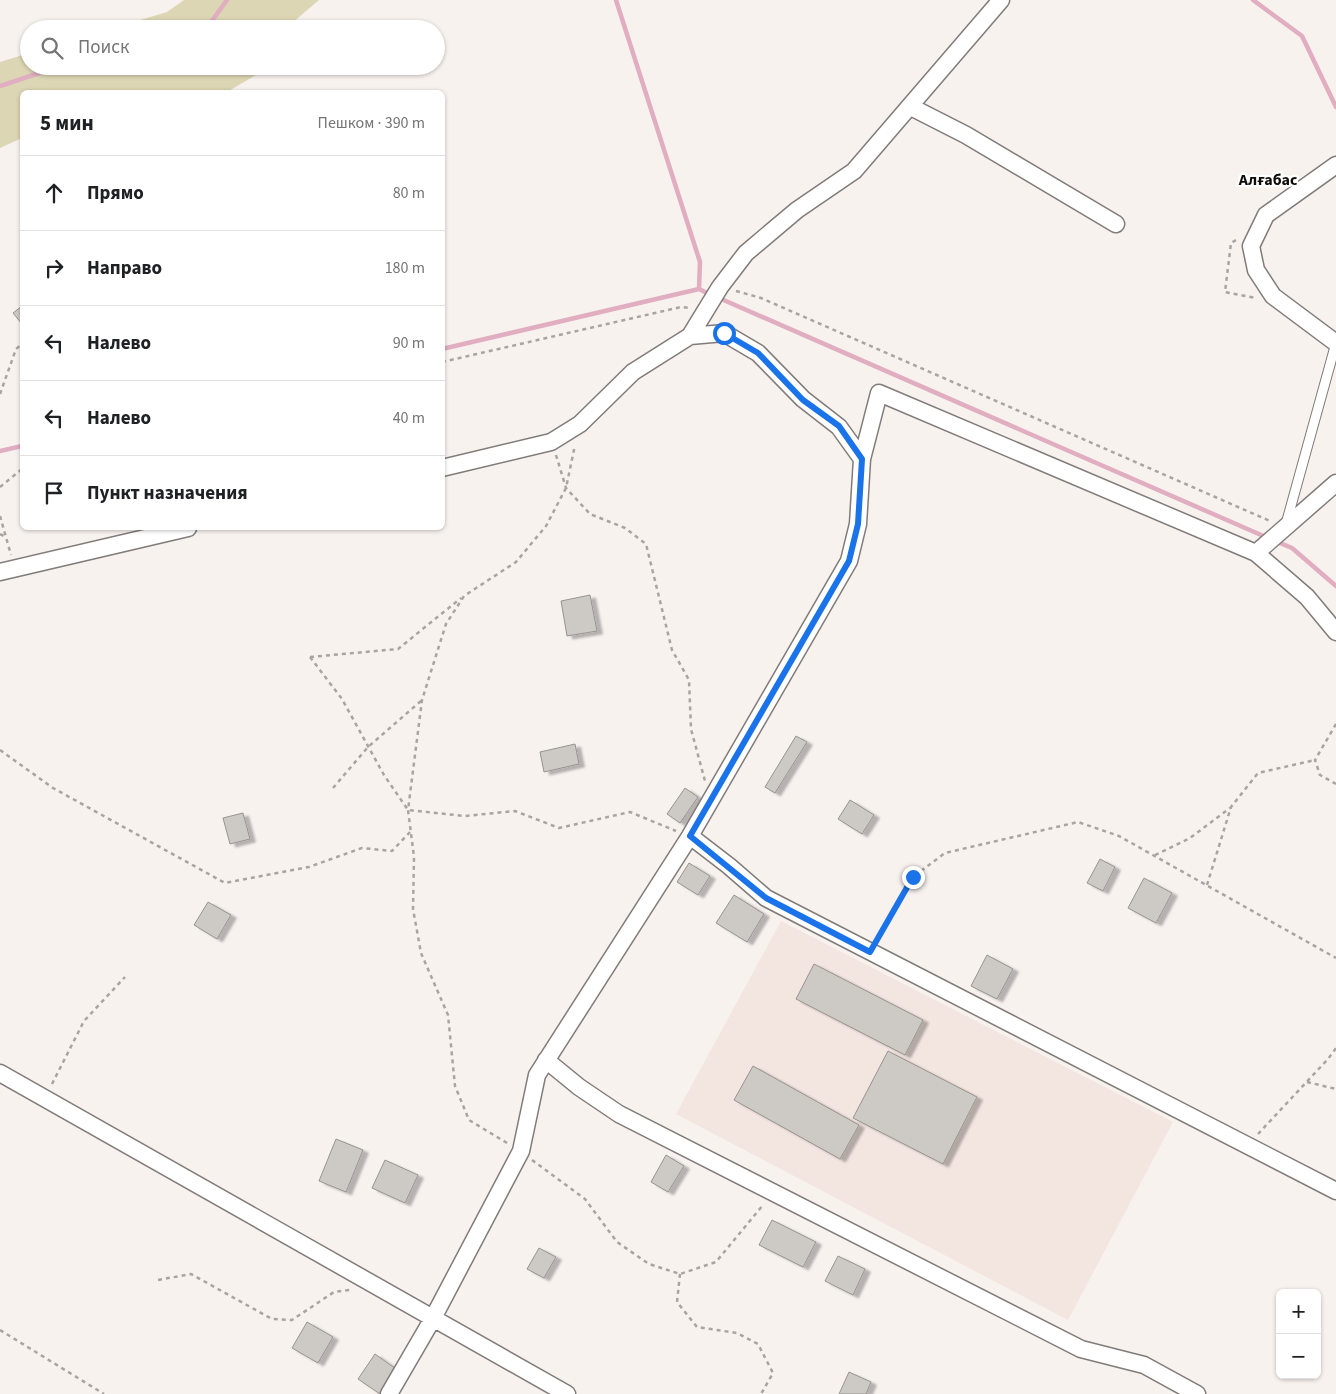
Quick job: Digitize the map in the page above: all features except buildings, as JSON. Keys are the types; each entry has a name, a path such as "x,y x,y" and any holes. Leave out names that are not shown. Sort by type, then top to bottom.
{"street":[{"path":"445,467 551,442 580,424 633,372 690,336 720,287 746,254 797,210 854,171 1001,0"},
{"path":"910,108 966,135 1116,224"},
{"path":"1336,165 1266,215 1251,246 1256,270 1273,296 1336,343"},
{"path":"690,336 724,333 758,353 803,400 839,426 862,459"},
{"path":"389,1394 432,1320 521,1152 536,1075 690,836 849,561 858,524 862,459 879,394 1256,553 1307,596 1336,632"},
{"path":"1256,553 1336,483"},
{"path":"7,570 179,530"},
{"path":"690,836 766,898 1336,1191"},
{"path":"546,1060 579,1088 619,1114 1081,1349 1144,1365 1197,1394"},
{"path":"0,1073 432,1320 567,1394"}],"lane":[{"path":"1285,528 1336,343"}],"path":[{"path":"720,287 762,298 1285,528"},
{"path":"445,361 681,307 706,309"},
{"path":"0,394 16,350 20,346"},
{"path":"408,810 368,748 342,699 310,657 398,649 464,596 516,562 546,526 566,488 580,424"},
{"path":"551,442 566,488 590,514 625,528 646,544 672,650 689,680 691,729 710,801"},
{"path":"0,487 20,471"},
{"path":"0,516 6,537 7,570"},
{"path":"0,534 6,537"},
{"path":"464,596 446,624 422,700 408,810 414,856 413,910 421,953 448,1015 455,1086 469,1120 521,1152 585,1200 617,1242 649,1264 680,1274 716,1262 773,1192"},
{"path":"333,788 368,748 422,700"},
{"path":"1154,856 1190,838 1232,807 1258,773 1315,760 1336,724"},
{"path":"0,750 53,788 225,883 309,867 362,848 392,851 410,832"},
{"path":"1315,760 1320,775 1336,784"},
{"path":"1206,885 1232,807"},
{"path":"408,810 465,816 514,812 559,828 630,812 690,836"},
{"path":"870,952 913,877 945,853 1078,822 1119,836 1336,958"},
{"path":"44,1098 84,1021 125,978"},
{"path":"1246,1145 1307,1082 1336,1048"},
{"path":"1307,1082 1336,1089"},
{"path":"158,1280 191,1274 272,1320 292,1320 334,1292 351,1290"},
{"path":"680,1274 677,1302 697,1328 737,1333 758,1344 773,1373 761,1394"},
{"path":"0,1330 104,1394"}],"shaded area":[{"path":"184,0 319,0 296,20 140,20 167,12"},
{"path":"20,56 20,75 256,75 230,90 20,90 20,139 0,148 0,62"},
{"path":"781,921 1173,1122 1068,1320 676,1114"}],"waterway":[{"path":"213,20 227,0"},
{"path":"616,0 700,262 699,289"},
{"path":"1253,0 1302,36 1336,107"},
{"path":"0,86 33,75"},
{"path":"445,348 699,289 711,295"},
{"path":"719,298 1268,538"},
{"path":"0,451 20,446"},
{"path":"1275,541 1292,548 1336,586"}],"district":[{"name":"Алғабас","path":"1268,179"}],"route":[{"path":"724,333 758,353 803,400 839,426 862,459 858,524 849,561 690,836 766,898 870,952 913,877"}]}
